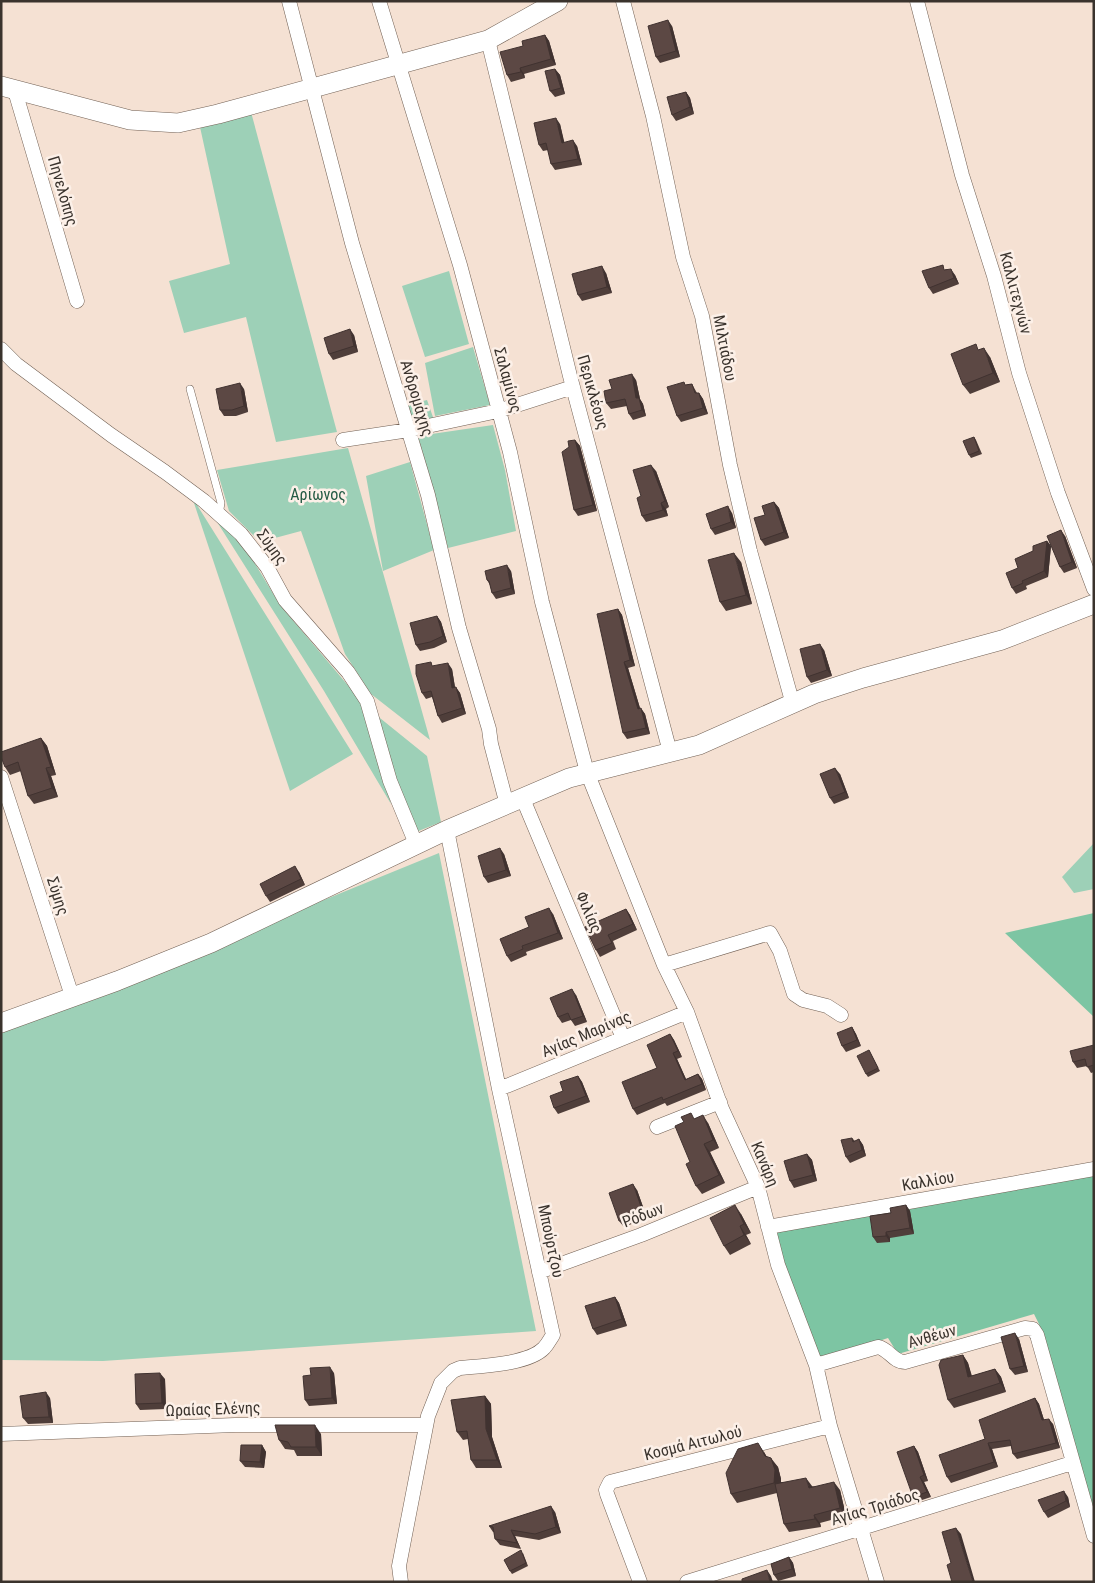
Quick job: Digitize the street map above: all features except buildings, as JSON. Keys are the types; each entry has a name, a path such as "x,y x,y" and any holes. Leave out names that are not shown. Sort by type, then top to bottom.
{"street":[{"name":"Ανδρομάχης","path":"289,1 310,89 352,243 428,495 459,628 489,730 515,802"},
{"name":"Σαλαμίνος","path":"380,1 460,266 510,452 542,602 587,772"},
{"path":"8,88 130,120 178,123 488,40 558,1"},
{"name":"Μιλτιάδου","path":"624,1 653,116 683,257 702,316 730,465 750,551 792,701"},
{"name":"Καλλιτεχνών","path":"917,1 962,175 994,276 1019,373 1058,493 1094,589"},
{"name":"Περικλέους","path":"488,40 573,387 670,752"},
{"name":"Πηνελόπης","path":"8,88 77,301"},
{"name":"Σύμης","path":"1,348 16,364 111,435 166,472 241,534 267,567 284,600 348,672 367,701 390,781 416,844"},
{"path":"342,440 409,430 498,411 573,387"},
{"path":"1,1024 211,943 416,844 587,772 715,739 792,701 863,678 1002,640 1094,604"},
{"name":"Κανάρη","path":"587,772 664,965 687,1012 720,1102 758,1187 778,1265 816,1365 830,1426 877,1582"},
{"name":"Σύμης","path":"1,777 72,996"},
{"name":"Φιλίας","path":"515,802 623,1038"},
{"name":"Μπούρτζου","path":"401,1582 399,1566 426,1425 435,1394 446,1376 453,1371 510,1362 534,1354 544,1348 553,1335 500,1089 448,830"},
{"path":"664,965 770,933 780,951 794,994 803,1000 827,1006 842,1015"},
{"name":"Αγίας Μαρίνας","path":"500,1089 687,1012"},
{"path":"657,1127 720,1102"},
{"name":"Καλλίου","path":"768,1227 1094,1169"},
{"name":"Ρόδων","path":"539,1272 659,1228 758,1187"},
{"name":"Ανθέων","path":"816,1365 878,1347 883,1348 897,1361 905,1362 1024,1328 1033,1329 1037,1335 1072,1463"},
{"name":"Ωραίας Ελένης","path":"1,1434 235,1425 426,1425"},
{"name":"Κοσμά Αιτωλού","path":"640,1582 606,1490 610,1482 830,1426"},
{"path":"1072,1463 1094,1536"},
{"name":"Αγίας Τριάδος","path":"687,1582 861,1530 1072,1463"}],"lane":[{"path":"190,388 221,503 219,515"}],"green space":[{"path":"251,112 337,432 276,442 246,317 184,333 169,281 230,264 200,127"},
{"path":"449,271 469,344 425,357 402,286"},
{"path":"473,347 490,405 435,416 425,363"},
{"path":"427,400 434,420 412,424 407,405"},
{"path":"493,425 505,470 516,531 448,548 418,436"},
{"name":"Αρίωνος","path":"348,448 430,740 371,694 345,654 301,531 260,542 229,511 217,470"},
{"path":"410,462 434,550 383,571 366,476"},
{"path":"192,497 353,754 290,791"},
{"path":"212,514 248,552 280,605 362,702 391,804 324,691"},
{"path":"375,714 427,756 441,822 416,832 392,773"},
{"path":"1094,843 1094,889 1074,893 1062,877"},
{"path":"439,853 536,1331 103,1361 1,1360 1,1032"},
{"path":"1094,913 1094,1017 1005,933"},
{"path":"1094,1173 1094,1520 1039,1324 1034,1314 898,1354 888,1338 815,1362 774,1231"}]}
